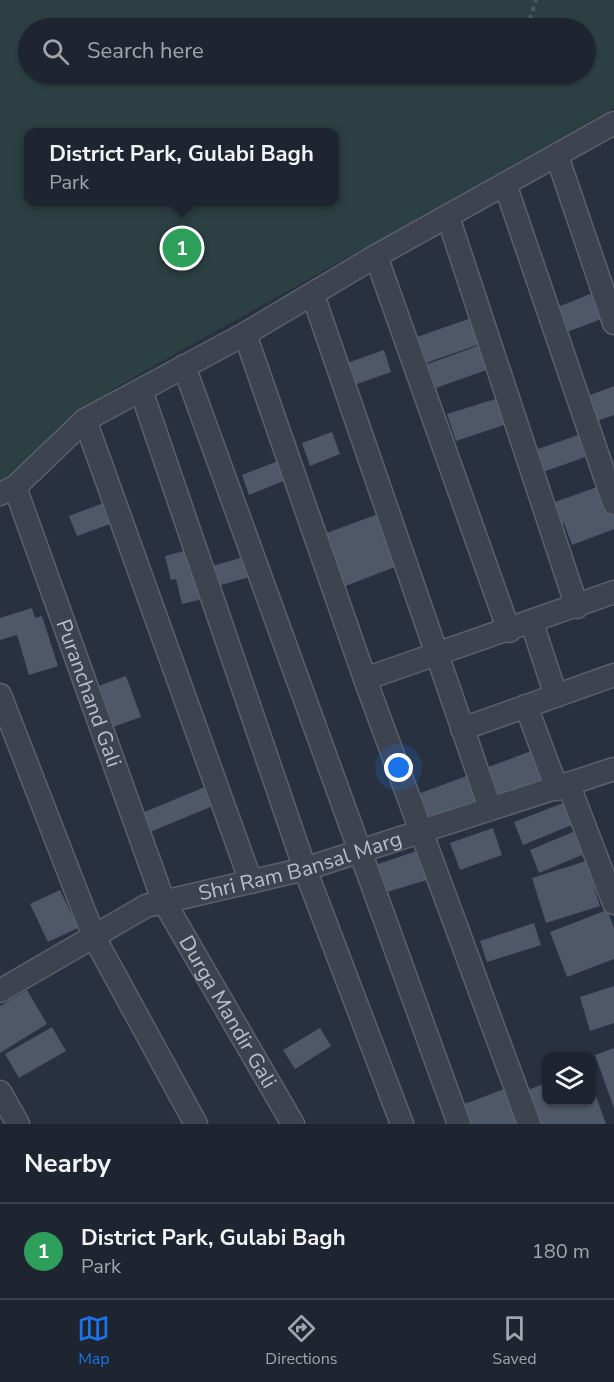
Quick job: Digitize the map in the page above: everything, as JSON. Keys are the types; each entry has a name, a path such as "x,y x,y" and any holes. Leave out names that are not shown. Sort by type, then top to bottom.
{"street":[{"path":"8,490 85,420 245,334 376,256 614,125"},
{"path":"557,156 614,323"},
{"path":"505,184 614,503"},
{"path":"448,217 577,607"},
{"path":"376,256 509,630"},
{"path":"313,295 490,808"},
{"path":"245,334 365,679 529,1124"},
{"path":"184,366 459,1124"},
{"path":"141,390 306,869 402,1124"},
{"path":"85,420 251,882"},
{"name":"Puranchand Gali","path":"8,490 163,900"},
{"path":"365,679 532,623 614,592"},
{"path":"532,623 556,696"},
{"path":"462,729 614,675"},
{"path":"0,695 94,937 196,1124"},
{"path":"526,706 614,903"},
{"name":"Shri Ram Bansal Marg","path":"0,991 146,906 163,900 306,869 490,808 563,788 614,769"},
{"name":"Durga Mandir Gali","path":"163,900 292,1124"},
{"path":"0,1093 18,1124"}],"path":[{"path":"530,18 536,0"}],"shaded area":[{"path":"0,0 614,0 614,108 116,387 22,471 0,480"}],"building":[{"path":"600,290 610,316 567,332 558,307"},
{"path":"474,317 483,343 426,363 417,337"},
{"path":"483,344 492,368 433,389 425,365"},
{"path":"384,350 391,372 354,385 347,363"},
{"path":"614,386 614,415 594,422 585,397"},
{"path":"505,396 513,422 456,441 447,414"},
{"path":"332,432 340,454 310,466 302,443"},
{"path":"584,433 591,455 540,473 532,451"},
{"path":"286,458 293,477 249,495 242,475"},
{"path":"603,485 614,509 614,529 572,545 564,523 560,524 552,503"},
{"path":"106,502 113,523 77,536 69,516"},
{"path":"381,513 400,565 343,587 324,534"},
{"path":"191,549 207,598 182,604 176,579 171,580 165,556"},
{"path":"244,557 250,577 210,588 205,568"},
{"path":"32,608 35,618 42,616 58,666 29,675 17,635 0,640 0,618"},
{"path":"126,676 141,717 105,730 90,689"},
{"path":"539,748 549,777 493,797 483,769"},
{"path":"472,774 481,801 425,822 415,795"},
{"path":"212,784 220,803 150,832 142,813"},
{"path":"563,803 572,825 523,845 514,822"},
{"path":"493,828 502,855 460,870 450,843"},
{"path":"580,829 589,852 539,873 530,850"},
{"path":"420,850 430,879 384,893 375,865"},
{"path":"586,861 600,906 546,923 532,878"},
{"path":"60,890 78,928 48,942 30,904"},
{"path":"607,910 614,928 614,959 567,977 550,932"},
{"path":"534,923 541,945 487,962 480,941"},
{"path":"614,986 614,1023 590,1031 580,997"},
{"path":"27,990 47,1024 0,1053 0,1006"},
{"path":"52,1027 66,1051 19,1078 5,1054"},
{"path":"320,1028 331,1046 295,1069 283,1050"},
{"path":"614,1048 614,1108 596,1058 596,1055"},
{"path":"542,1085 542,1106 596,1106 596,1096 606,1124 536,1124 525,1091"},
{"path":"504,1089 517,1124 469,1124 462,1105"}],"place":[{"name":"District Park, Gulabi Bagh","path":"182,248"}]}
